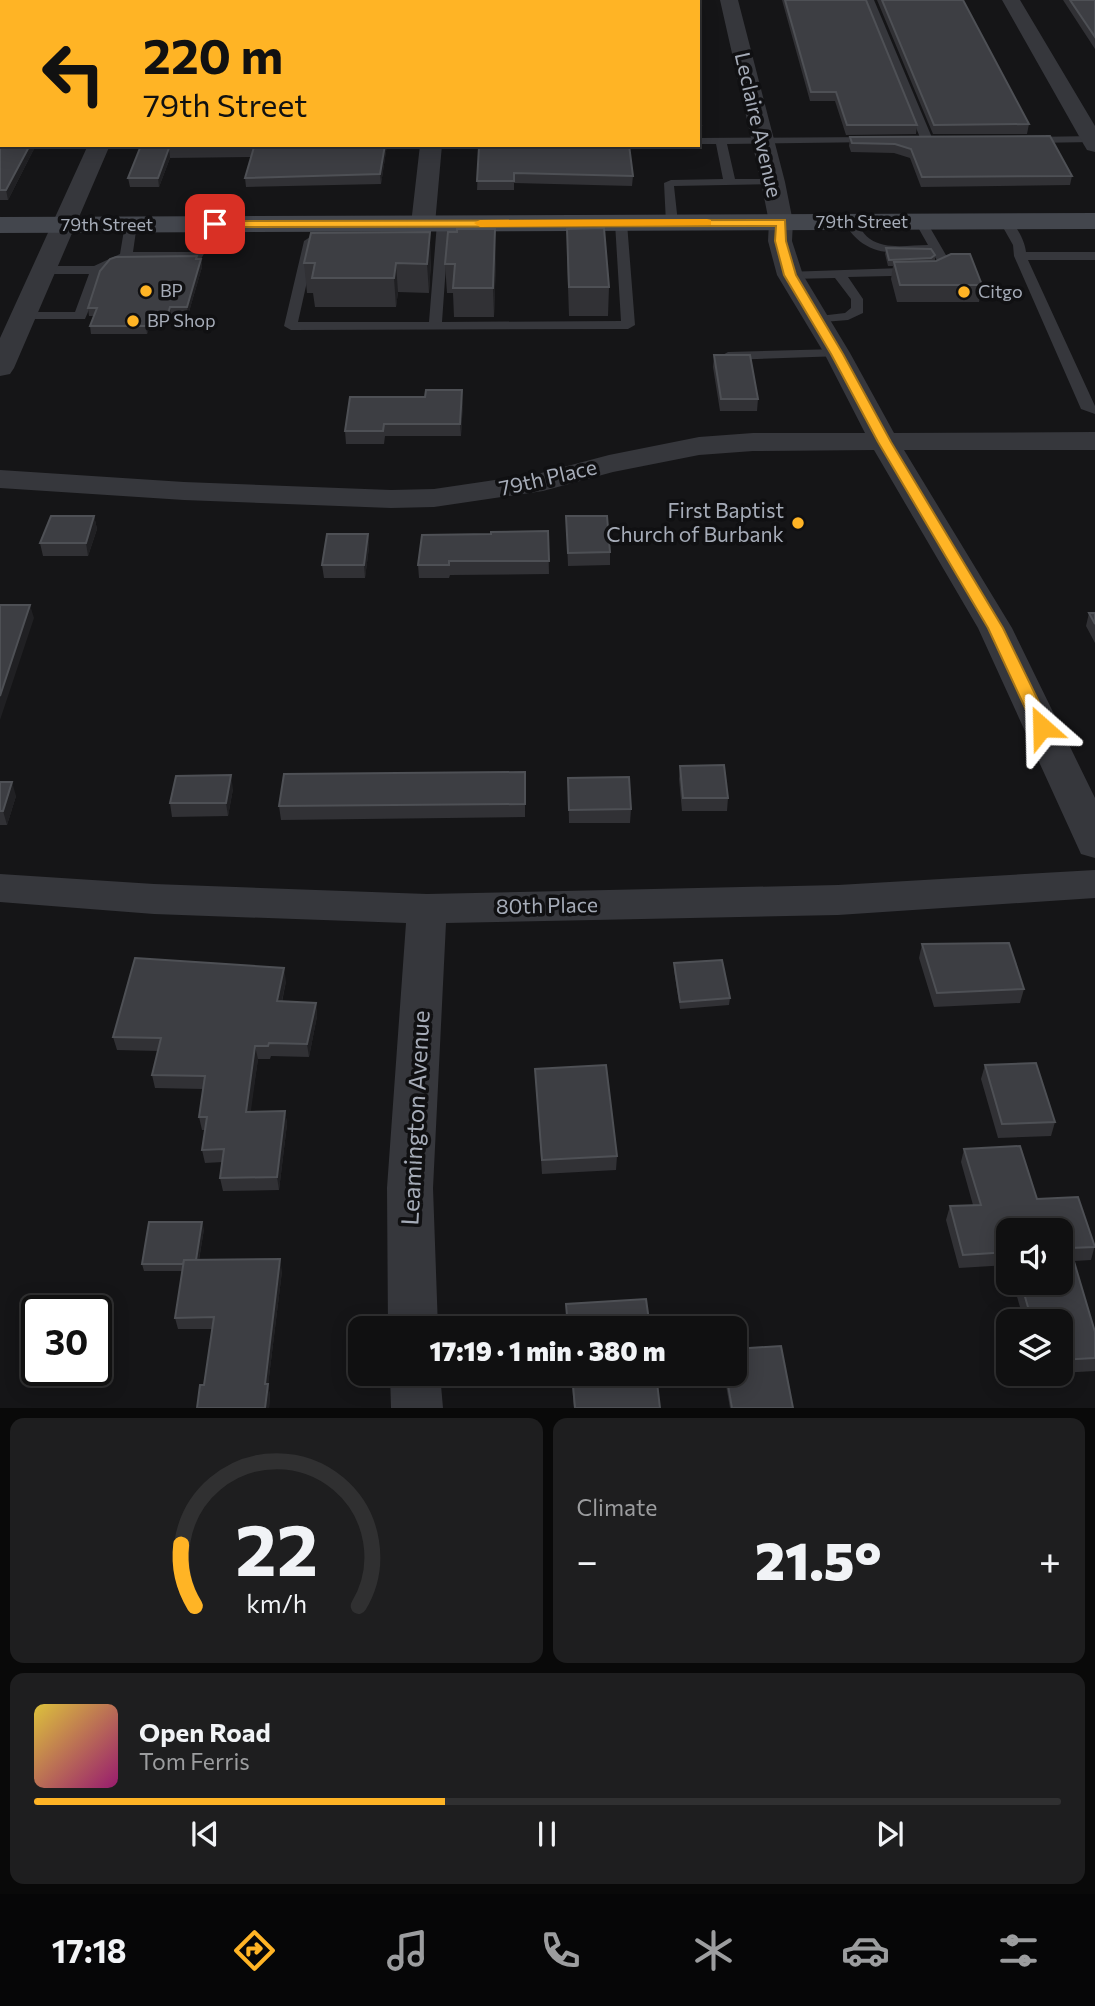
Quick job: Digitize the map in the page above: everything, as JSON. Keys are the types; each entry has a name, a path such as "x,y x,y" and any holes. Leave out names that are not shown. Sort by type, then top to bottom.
{"main road":[{"name":"79th Street","path":"0,225 1095,221"}],"street":[{"name":"Leclaire Avenue","path":"729,0 773,183 781,222 780,241 790,275 837,354 884,442 995,628 1078,801 1095,844"},
{"path":"1011,0 1094,141"},
{"path":"0,368 98,147"},
{"path":"431,147 433,223"},
{"name":"79th Place","path":"0,479 184,491 391,499 434,498 543,482 609,464 699,446 753,442 1095,440"},
{"name":"80th Place","path":"0,888 155,899 428,909 838,900 1095,884"},
{"name":"Leamington Avenue","path":"413,1316 410,1188 428,909"},
{"path":"416,1386 417,1408"}],"lane":[{"path":"869,0 927,140"},
{"path":"700,141 886,140"},
{"path":"914,140 941,140"},
{"path":"1022,140 1094,141"},
{"path":"722,141 730,183"},
{"path":"672,223 668,185 671,183 773,183"},
{"path":"850,222 856,236 868,245 883,248 936,248"},
{"path":"790,275 933,271 941,268 944,262 921,222"},
{"path":"1006,222 1019,245 1020,256 1088,409 1095,410"},
{"path":"433,223 435,325"},
{"path":"313,224 291,326 628,324 621,223"},
{"path":"23,316 80,316 97,270 106,261 126,256 197,256 215,224"},
{"path":"126,256 131,225"},
{"path":"1020,256 1092,256 1095,270"},
{"path":"43,270 97,270"},
{"path":"817,320 848,316 858,310 856,299 840,275"},
{"path":"720,356 837,354"}],"building":[{"path":"785,0 866,0 917,125 847,125 836,92 811,92"},
{"path":"882,0 963,0 1029,124 934,125"},
{"path":"1070,0 1095,0 1095,37"},
{"path":"1050,136 1072,176 922,177 911,149 895,144 852,143 850,137"},
{"path":"0,147 29,147 6,190 0,190"},
{"path":"254,147 169,148 158,178 128,178 140,148"},
{"path":"254,147 385,147 380,174 245,178"},
{"path":"479,147 629,147 633,176 514,173 514,181 477,181"},
{"path":"604,228 609,287 569,287 567,229"},
{"path":"457,229 495,229 493,288 453,288 455,264 445,264 448,232 457,232"},
{"path":"430,232 427,264 396,263 394,278 312,278 315,263 304,263 311,233"},
{"path":"886,248 931,249 935,255 931,258 889,260"},
{"path":"951,254 970,254 982,285 900,285 894,262 936,261"},
{"name":"BP","path":"197,256 196,259 201,259 187,307 170,307 167,317 149,317 146,326 90,326 97,308 88,308 100,271 110,259"},
{"path":"714,355 750,355 758,399 721,399"},
{"path":"426,390 462,390 460,424 384,424 383,431 345,431 350,397 425,397"},
{"path":"51,516 94,516 86,543 40,543"},
{"path":"566,516 607,516 610,552 568,553"},
{"path":"548,531 549,561 449,561 449,565 418,565 422,535"},
{"path":"327,534 368,534 364,565 322,565"},
{"path":"0,605 30,605 0,696"},
{"path":"1089,613 1095,613 1095,624"},
{"path":"724,765 728,798 683,798 680,766"},
{"path":"525,772 525,804 279,806 284,774"},
{"path":"231,775 226,803 170,803 176,776"},
{"path":"629,777 631,809 569,810 568,778"},
{"path":"0,782 12,782 3,811 0,811"},
{"path":"1009,943 1024,989 937,993 922,944"},
{"path":"135,958 284,968 277,1001 316,1003 307,1044 269,1043 268,1046 255,1046 246,1112 285,1111 277,1177 220,1178 224,1149 202,1150 207,1117 199,1117 205,1076 152,1075 161,1038 113,1037"},
{"path":"722,960 730,998 680,1002 674,963"},
{"path":"1036,1063 1055,1122 1002,1124 985,1065"},
{"path":"606,1065 617,1156 542,1160 535,1069"},
{"path":"1020,1146 1037,1199 1078,1197 1095,1247 1073,1248 1073,1218 996,1218 996,1253 963,1255 950,1206 981,1205 964,1149"},
{"path":"149,1222 202,1222 196,1260 184,1260 183,1264 142,1264"},
{"path":"1073,1258 1095,1332 1095,1358 1073,1359 1073,1309 1029,1309 1024,1295 1073,1295"},
{"path":"280,1259 265,1384 268,1384 265,1408 197,1408 200,1385 204,1385 214,1317 175,1318 184,1260"},
{"path":"646,1299 648,1316 567,1316 566,1304"},
{"path":"781,1346 793,1408 732,1408 728,1386 747,1386 747,1348"},
{"path":"573,1386 657,1386 660,1408 575,1408"}],"slow traffic":[{"path":"480,223 707,223"}],"place":[{"name":"BP","path":"146,291"},
{"name":"Citgo","path":"964,292"},
{"name":"BP Shop","path":"133,321"},
{"name":"First Baptist Church of Burbank","path":"798,523"}],"route":[{"path":"215,224 781,222 780,241 790,275 837,354 884,442 995,628 1042,727"}]}
